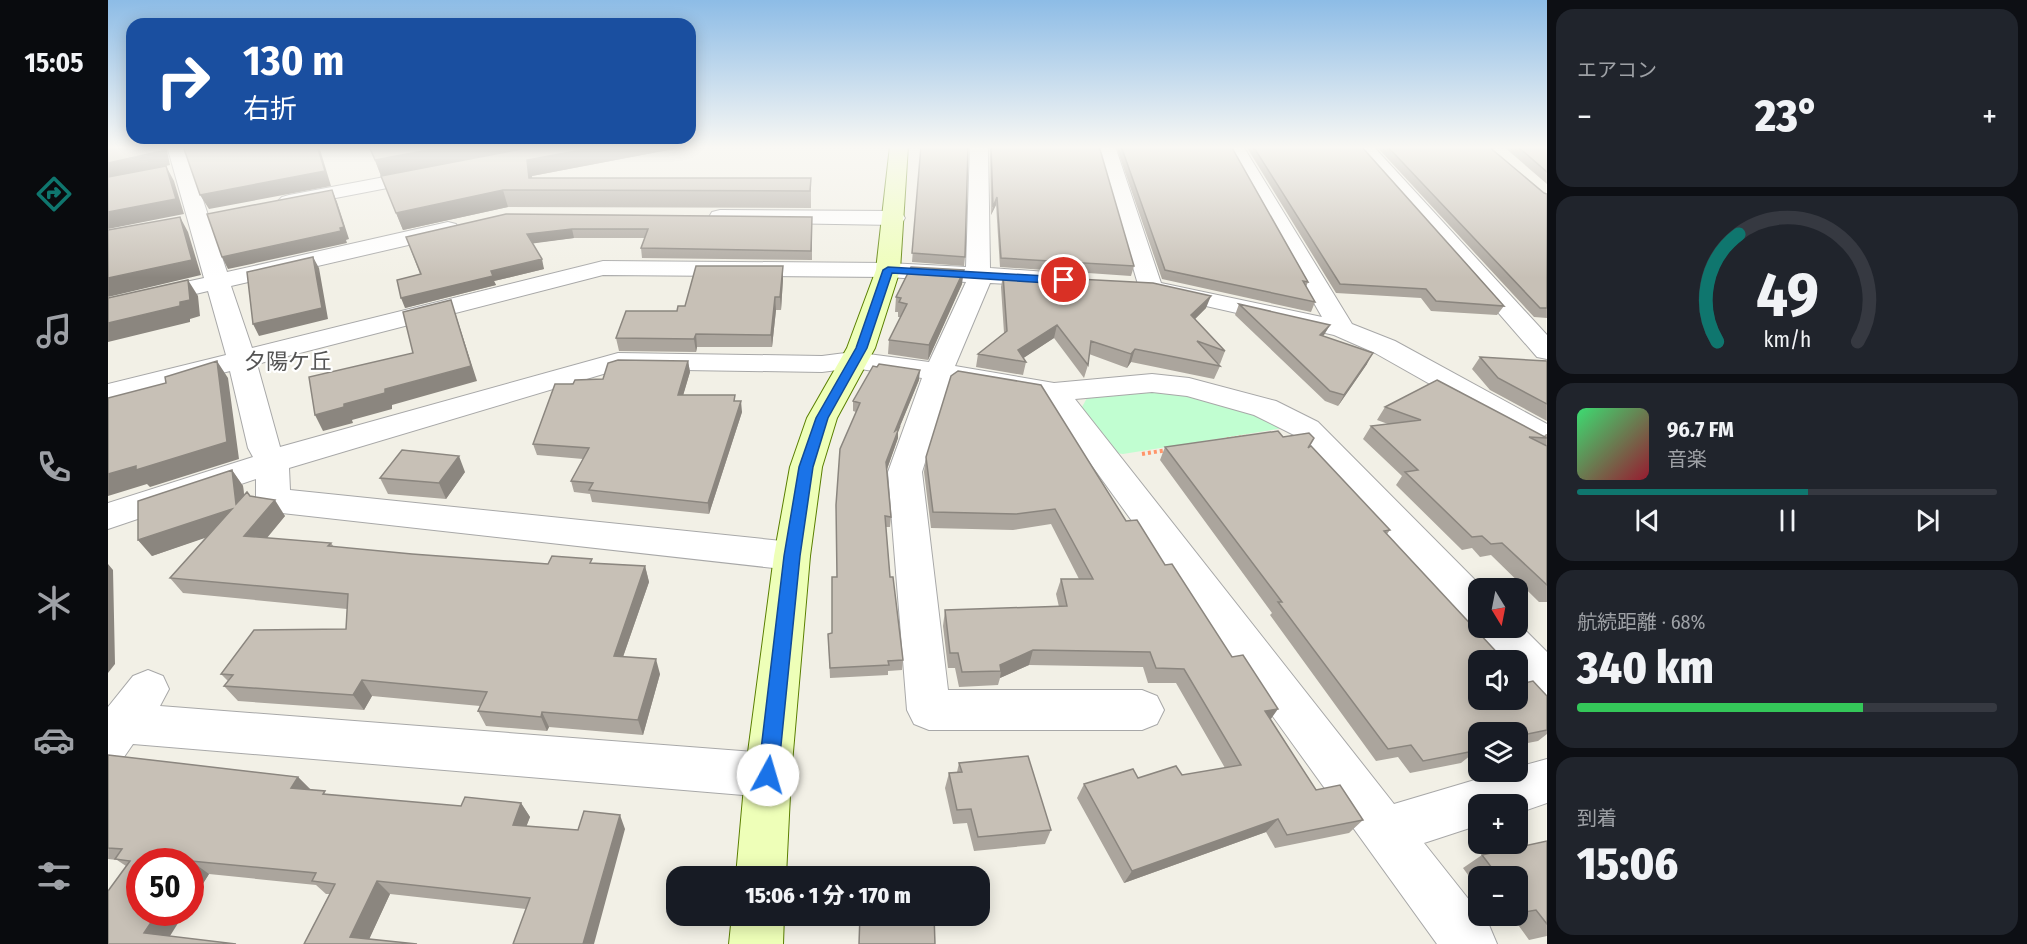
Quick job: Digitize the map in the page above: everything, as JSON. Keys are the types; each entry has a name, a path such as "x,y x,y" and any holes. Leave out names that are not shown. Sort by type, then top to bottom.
{"main road":[{"path":"762,866 768,775 792,556 806,467 822,418 861,348 888,270 896,190"},
{"path":"756,944 757,926"}],"street":[{"path":"189,190 241,358 264,448 273,462 273,500 792,556"},
{"path":"267,206 351,190"},
{"path":"979,190 980,275 978,285 939,371 904,472 929,710 1142,710"},
{"path":"1116,190 1137,285 1342,329 1385,346 1547,437"},
{"path":"1259,190 1342,329"},
{"path":"1402,190 1547,351"},
{"path":"695,216 894,218"},
{"path":"108,307 473,223"},
{"path":"108,393 603,268 888,270 1070,281"},
{"path":"108,516 273,462 618,361 822,364 853,360 939,371 1054,392 1152,383 1189,387 1265,408 1307,429 1468,597"},
{"path":"1054,392 1470,944"},
{"path":"1507,638 1547,680"},
{"path":"126,718 768,775"},
{"path":"1386,831 1547,781"}],"path":[{"path":"1225,439 1235,437"},
{"path":"1143,454 1174,448"}],"green space":[{"path":"1154,391 1222,402 1253,413 1284,428 1123,454 1116,453 1082,407 1087,398"}],"building":[{"path":"108,190 173,190 176,199 108,212"},
{"path":"198,190 226,190 200,195"},
{"path":"332,190 344,227 340,228 341,231 222,257 207,214"},
{"path":"387,190 503,190 396,213"},
{"path":"519,190 810,190 810,191"},
{"path":"917,190 967,190 965,257 912,253"},
{"path":"992,190 1112,190 1134,266 1001,258 997,197 993,207"},
{"path":"1137,190 1256,190 1308,282 1303,281 1315,302 1165,270"},
{"path":"1281,190 1400,190 1504,306 1436,301 1426,289 1340,284"},
{"path":"1429,190 1540,190 1547,194 1547,308 1540,308"},
{"path":"506,214 812,217 811,251 641,248 648,229 572,229 527,234 542,259 491,271 493,276 401,298 397,280 421,274 406,237"},
{"path":"180,217 192,260 108,278 108,230"},
{"path":"313,257 322,308 253,324 247,272"},
{"path":"696,266 783,266 780,297 775,297 771,335 696,334 694,339 616,338 626,311 677,311 678,306 685,306"},
{"path":"911,267 964,270 929,345 889,340 907,304 899,302 901,298 896,297"},
{"path":"1003,275 1153,283 1211,296 1191,315 1225,351 1197,341 1220,366 1135,349 1131,354 1091,341 1088,365 1057,325 1018,350 1026,362 978,354 1007,331"},
{"path":"188,280 190,300 180,302 180,306 108,323 108,298"},
{"path":"451,300 471,366 385,389 385,393 315,415 309,377 413,353 403,312"},
{"path":"1239,304 1330,325 1320,335 1373,353 1344,395 1330,391"},
{"path":"1480,357 1547,361 1547,404 1498,378"},
{"path":"618,360 688,361 678,395 735,395 734,401 741,401 708,503 589,490 593,483 571,481 589,448 533,444 555,384 573,384 575,380 603,379 608,363"},
{"path":"217,361 227,442 136,470 136,466 108,474 108,398 166,383 165,377"},
{"path":"879,364 920,370 895,431 899,428 886,462 891,517 885,516 890,577 893,577 903,660 888,661 889,665 830,668 828,634 832,633 832,577 837,577 836,505 840,449 860,403 853,401 873,366 877,367"},
{"path":"958,371 1041,385 1126,521 1137,520 1165,565 1172,564 1232,657 1243,655 1278,709 1265,711 1316,790 1340,785 1363,820 1287,835 1278,819 1132,871 1084,784 1133,769 1138,778 1176,766 1182,775 1241,765 1184,669 1156,668 1150,652 1033,650 1000,665 1001,671 962,672 958,653 950,653 945,610 1067,606 1061,579 1093,579 1055,509 1016,514 933,512 926,457 951,376"},
{"path":"1437,380 1547,438 1529,437 1547,446 1547,585 1502,543 1491,544 1482,536 1472,537 1405,472 1418,470 1371,426 1421,420 1385,407"},
{"path":"1278,431 1283,437 1309,433 1314,438 1308,448 1311,446 1390,530 1384,531 1468,621 1468,638 1484,638 1495,650 1468,650 1468,710 1528,710 1528,682 1533,681 1547,696 1547,730 1528,734 1528,722 1468,722 1468,752 1423,761 1411,745 1388,749 1278,602 1282,602 1165,447"},
{"path":"402,450 459,456 439,483 380,478"},
{"path":"232,470 236,504 247,492 250,496 275,500 244,536 331,543 328,546 412,554 548,564 552,556 592,559 590,563 645,566 614,656 656,659 638,720 542,712 541,717 478,711 487,692 362,680 353,695 224,686 233,675 221,674 254,630 346,629 348,594 170,578 232,509 138,540 138,501"},
{"path":"108,755 298,777 291,788 325,791 323,794 461,806 465,797 521,803 513,825 578,830 584,811 620,815 583,944 513,944 530,898 377,881 350,937 417,944 304,944 335,884 312,881 316,873 204,862 204,848 126,848 126,860 115,859 122,849 108,848"},
{"path":"1028,756 1051,830 978,837 971,809 957,810 949,773 962,772 959,763"},
{"path":"1547,841 1547,924 1536,910 1528,911 1528,866 1490,866 1482,855 1528,854 1528,845"},
{"path":"126,866 126,926 149,926 144,933 236,944 108,944 108,891"},
{"path":"860,926 934,926 935,944 859,944"}],"district":[{"name":"夕陽ケ丘","path":"288,361"}],"route":[{"path":"768,775 792,556 806,467 822,418 861,348 888,270 1064,280"}]}
